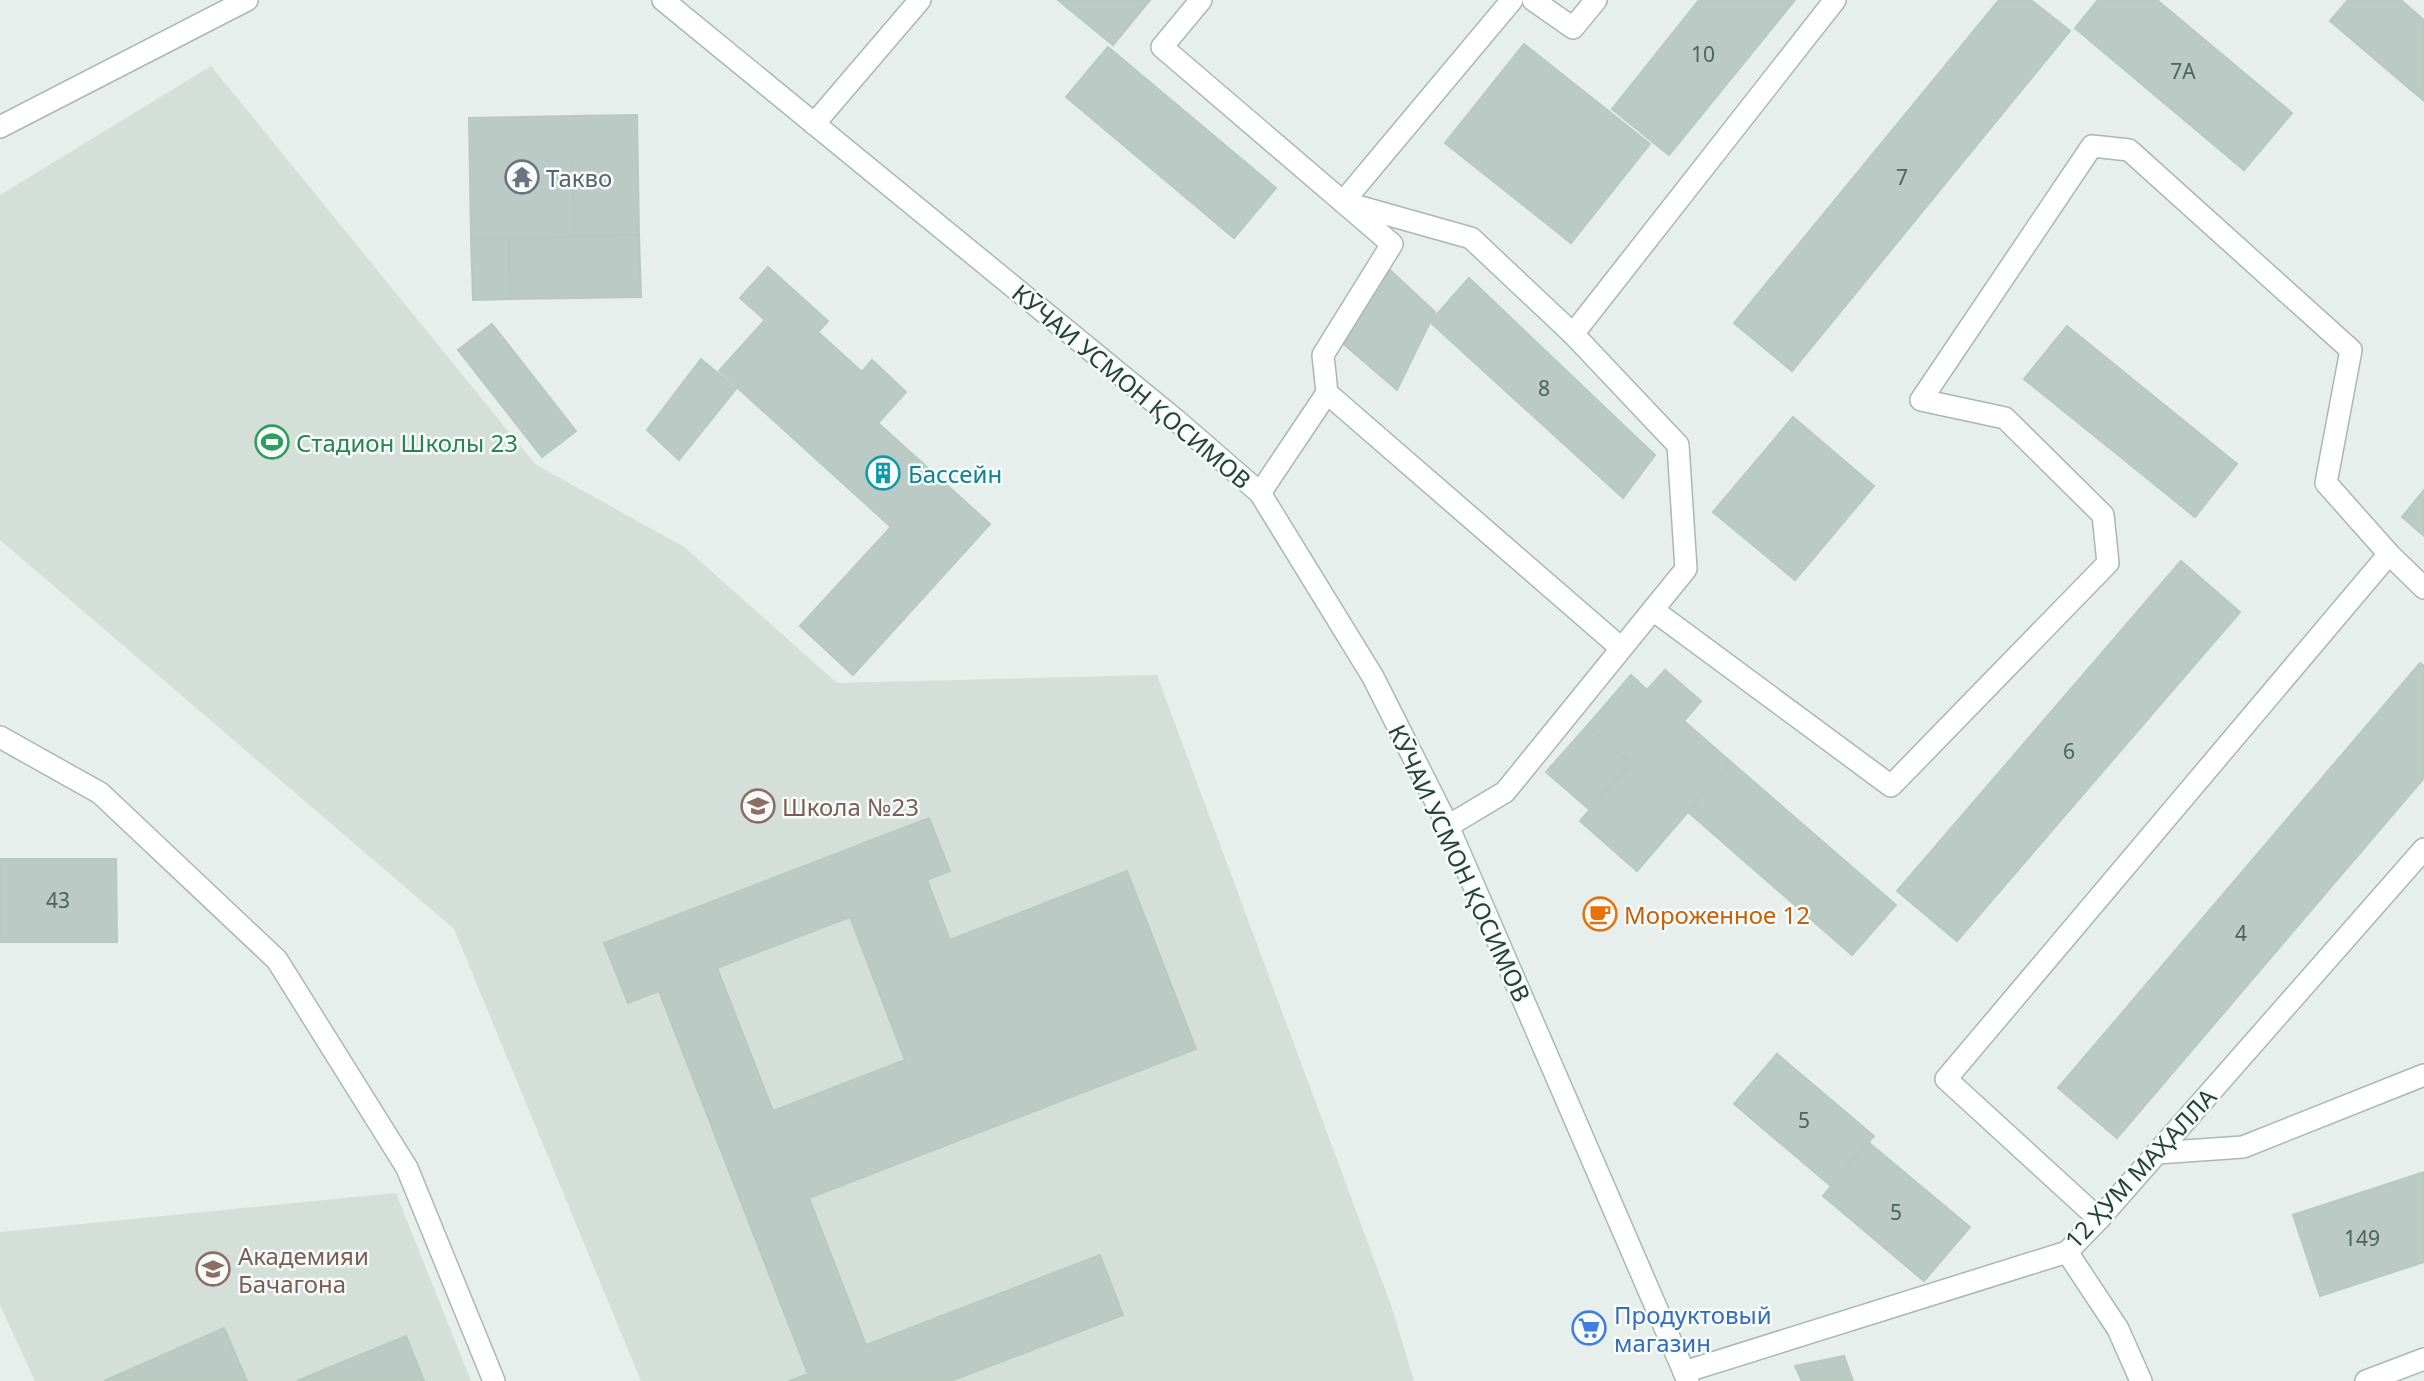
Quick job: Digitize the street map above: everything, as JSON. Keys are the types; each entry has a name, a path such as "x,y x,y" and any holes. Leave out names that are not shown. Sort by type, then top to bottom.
{"street":[{"path":"0,127 247,0"},
{"name":"КӮЧАИ УСМОН ҚОСИМОВ","path":"663,0 1176,420 1260,493 1373,677 1448,826 1686,1376"},
{"path":"814,124 920,0"},
{"path":"1201,0 1162,47 1392,244 1323,355 1328,393 1621,648"},
{"path":"1343,202 1512,0"},
{"path":"1533,0 1573,28 1596,0"},
{"path":"1573,334 1835,0"},
{"path":"1653,610 1891,786 2108,563 2103,515 2005,418 1921,400 2092,146 2130,150 2351,350 2326,483 2389,555 2424,588"},
{"path":"1343,202 1471,239 1573,334 1678,445 1686,569 1505,792 1448,826"},
{"path":"1260,493 1328,393"},
{"path":"2099,1219 1946,1079 2389,555"},
{"path":"0,737 100,793 277,960 407,1168 494,1381"},
{"name":"12 ҲУМ МАҲАЛЛА","path":"1686,1376 2067,1252 2424,849"},
{"path":"2157,1153 2243,1147 2424,1075"},
{"path":"2067,1252 2118,1329 2141,1381"},
{"path":"2366,1381 2424,1359"}],"shaded area":[{"name":"Школа №23","path":"211,66 535,464 684,547 837,683 1157,675 1391,1305 1414,1381 641,1381 454,929 0,540 0,195"},
{"name":"Академияи Бачагона","path":"396,1193 471,1381 35,1381 0,1305 0,1232"}],"building":[{"path":"1058,0 1150,0 1113,45"},
{"path":"1699,0 1795,0 1669,155 1612,109"},
{"path":"1999,0 2031,0 2070,31 1792,371 1734,323"},
{"path":"2098,0 2157,0 2292,113 2244,170 2075,28"},
{"path":"2348,0 2401,0 2424,20 2424,101 2330,21"},
{"path":"1524,44 1650,144 1571,243 1445,143"},
{"path":"1108,47 1276,188 1234,238 1066,97"},
{"path":"637,115 639,235 574,237 572,116"},
{"name":"Такво","path":"572,116 574,237 471,238 469,118"},
{"path":"639,235 641,297 510,299 509,238"},
{"path":"471,238 509,238 510,299 473,300"},
{"name":"Бассейн","path":"768,267 828,321 818,332 862,372 872,360 906,392 878,423 990,524 853,675 800,626 891,527 719,371 765,320 740,298"},
{"path":"1390,270 1435,312 1397,390 1339,340"},
{"path":"1469,278 1655,455 1623,498 1430,322"},
{"path":"492,324 576,431 542,457 458,350"},
{"path":"2067,326 2237,464 2195,517 2024,379"},
{"path":"701,359 736,389 679,460 647,430"},
{"path":"1793,417 1874,486 1795,580 1713,512"},
{"path":"2424,490 2424,536 2402,517"},
{"path":"2181,561 2240,612 1957,941 1897,891"},
{"path":"2420,663 2424,666 2424,778 2117,1138 2058,1088"},
{"path":"1665,670 1701,701 1684,721 1731,762 1637,871 1580,821 1630,763 1587,726 1631,675 1647,690"},
{"path":"1587,726 1630,763 1590,810 1546,772"},
{"path":"1731,762 1896,905 1852,955 1688,812"},
{"path":"929,818 950,871 927,880 950,940 1127,871 1196,1049 809,1198 866,1345 1100,1255 1123,1315 951,1381 789,1381 808,1374 659,991 628,1003 604,943","holes":["850,917 905,1060 773,1111 717,968"]},
{"path":"0,859 116,859 117,942 0,942"},
{"path":"1777,1054 1874,1136 1831,1186 1734,1104"},
{"path":"1868,1142 1970,1227 1924,1281 1823,1196"},
{"path":"2424,1172 2424,1262 2320,1296 2293,1215"},
{"path":"224,1328 247,1381 104,1381"},
{"path":"406,1336 424,1381 297,1381 328,1368"},
{"path":"1844,1356 1853,1381 1802,1381 1795,1366"}],"place":[{"name":"Такво","path":"522,177"},
{"name":"Стадион Школы 23","path":"272,442"},
{"name":"Бассейн","path":"883,473"},
{"name":"Школа №23","path":"758,806"},
{"name":"Мороженное 12","path":"1600,914"},
{"name":"Академияи Бачагона","path":"213,1269"},
{"name":"Продуктовый магазин","path":"1589,1328"}]}
